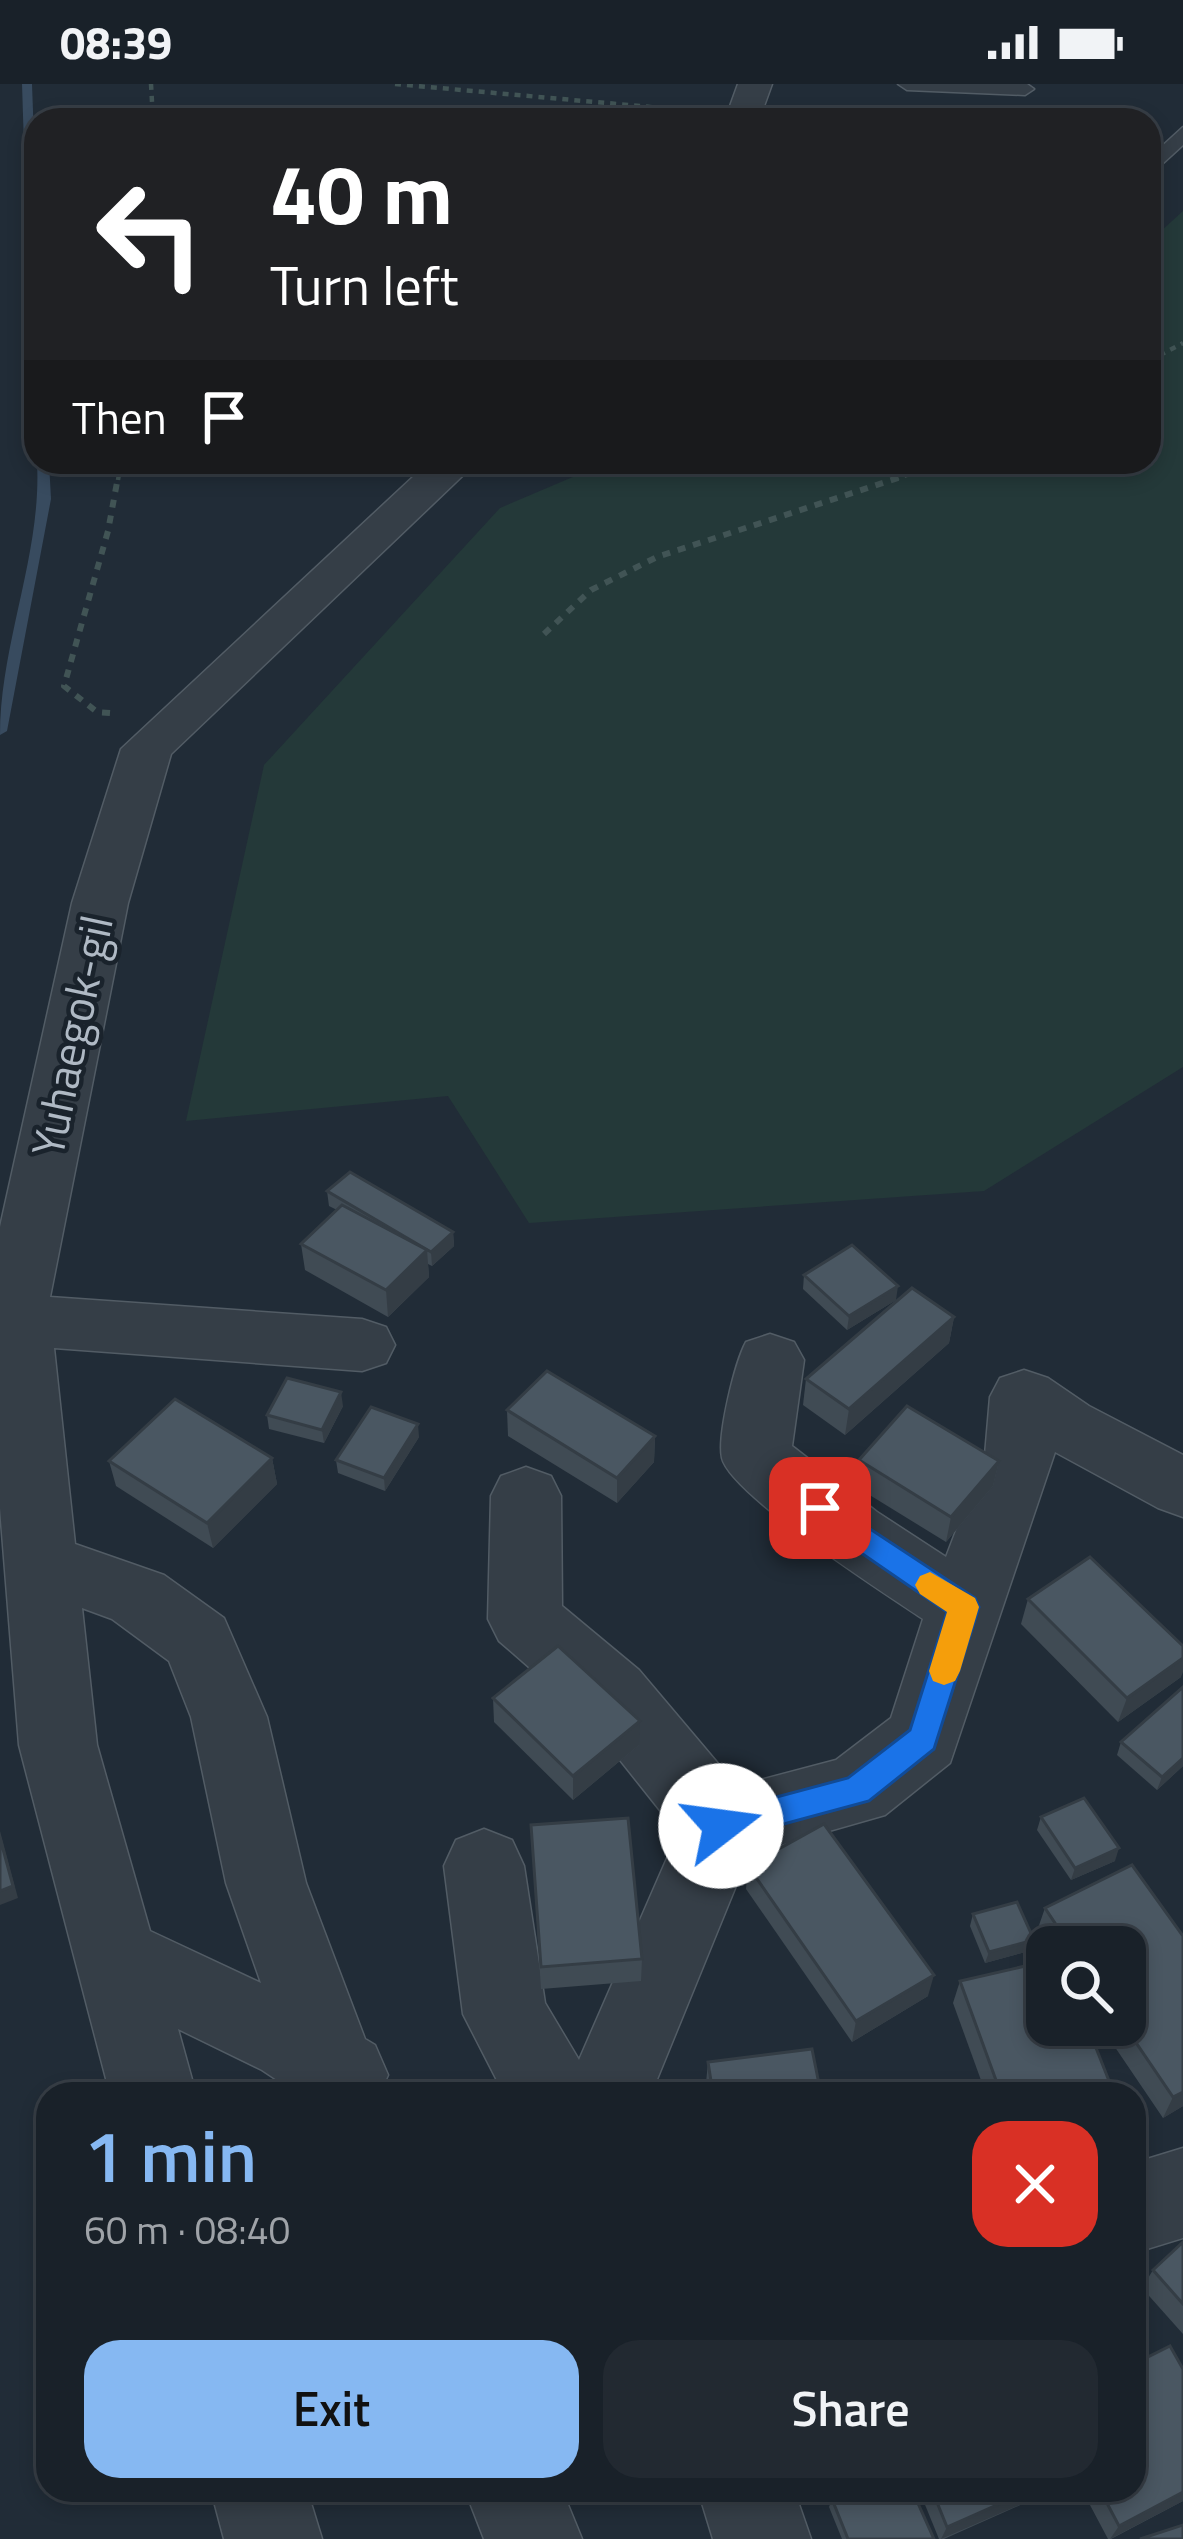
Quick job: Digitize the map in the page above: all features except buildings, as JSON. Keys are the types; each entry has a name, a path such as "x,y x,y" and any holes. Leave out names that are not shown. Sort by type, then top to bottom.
{"street":[{"name":"Yuhaegok-gil","path":"149,2082 58,1745 16,1302 100,903 147,749 442,474"},
{"path":"17,1320 362,1346"},
{"path":"770,1360 756,1457 851,1533 964,1607"},
{"path":"721,1826 857,1790 923,1739 964,1607 1020,1455 1024,1397 1065,1425 1183,1488"},
{"path":"526,1496 525,1618 612,1693 721,1826"},
{"path":"40,1562 138,1597 198,1641 229,1717 266,1883 347,2082"},
{"path":"613,2082 721,1826"},
{"path":"484,1866 505,2014 544,2082"},
{"path":"115,1956 292,2041 344,2082"},
{"path":"1146,2204 1183,2193"},
{"path":"263,2502 273,2539"},
{"path":"518,2502 533,2539"},
{"path":"750,2502 762,2539"}],"lane":[{"path":"908,84 1025,89"},
{"path":"1161,157 1183,133"}],"path":[{"path":"394,84 747,106"},
{"path":"119,474 108,531 64,686 97,712 179,720"},
{"path":"544,634 591,590 656,557 910,474"}],"green space":[{"path":"1183,211 1183,1067 984,1191 529,1223 448,1096 186,1121 264,765 500,508 580,474 1161,474 1161,231"}],"waterway":[{"path":"27,84 28,108"},
{"path":"0,731 45,499 44,474"}],"slow traffic":[{"path":"930,1585 964,1607 944,1671"}],"route":[{"path":"721,1826 857,1790 923,1739 951,1651 964,1607 820,1508"}]}
